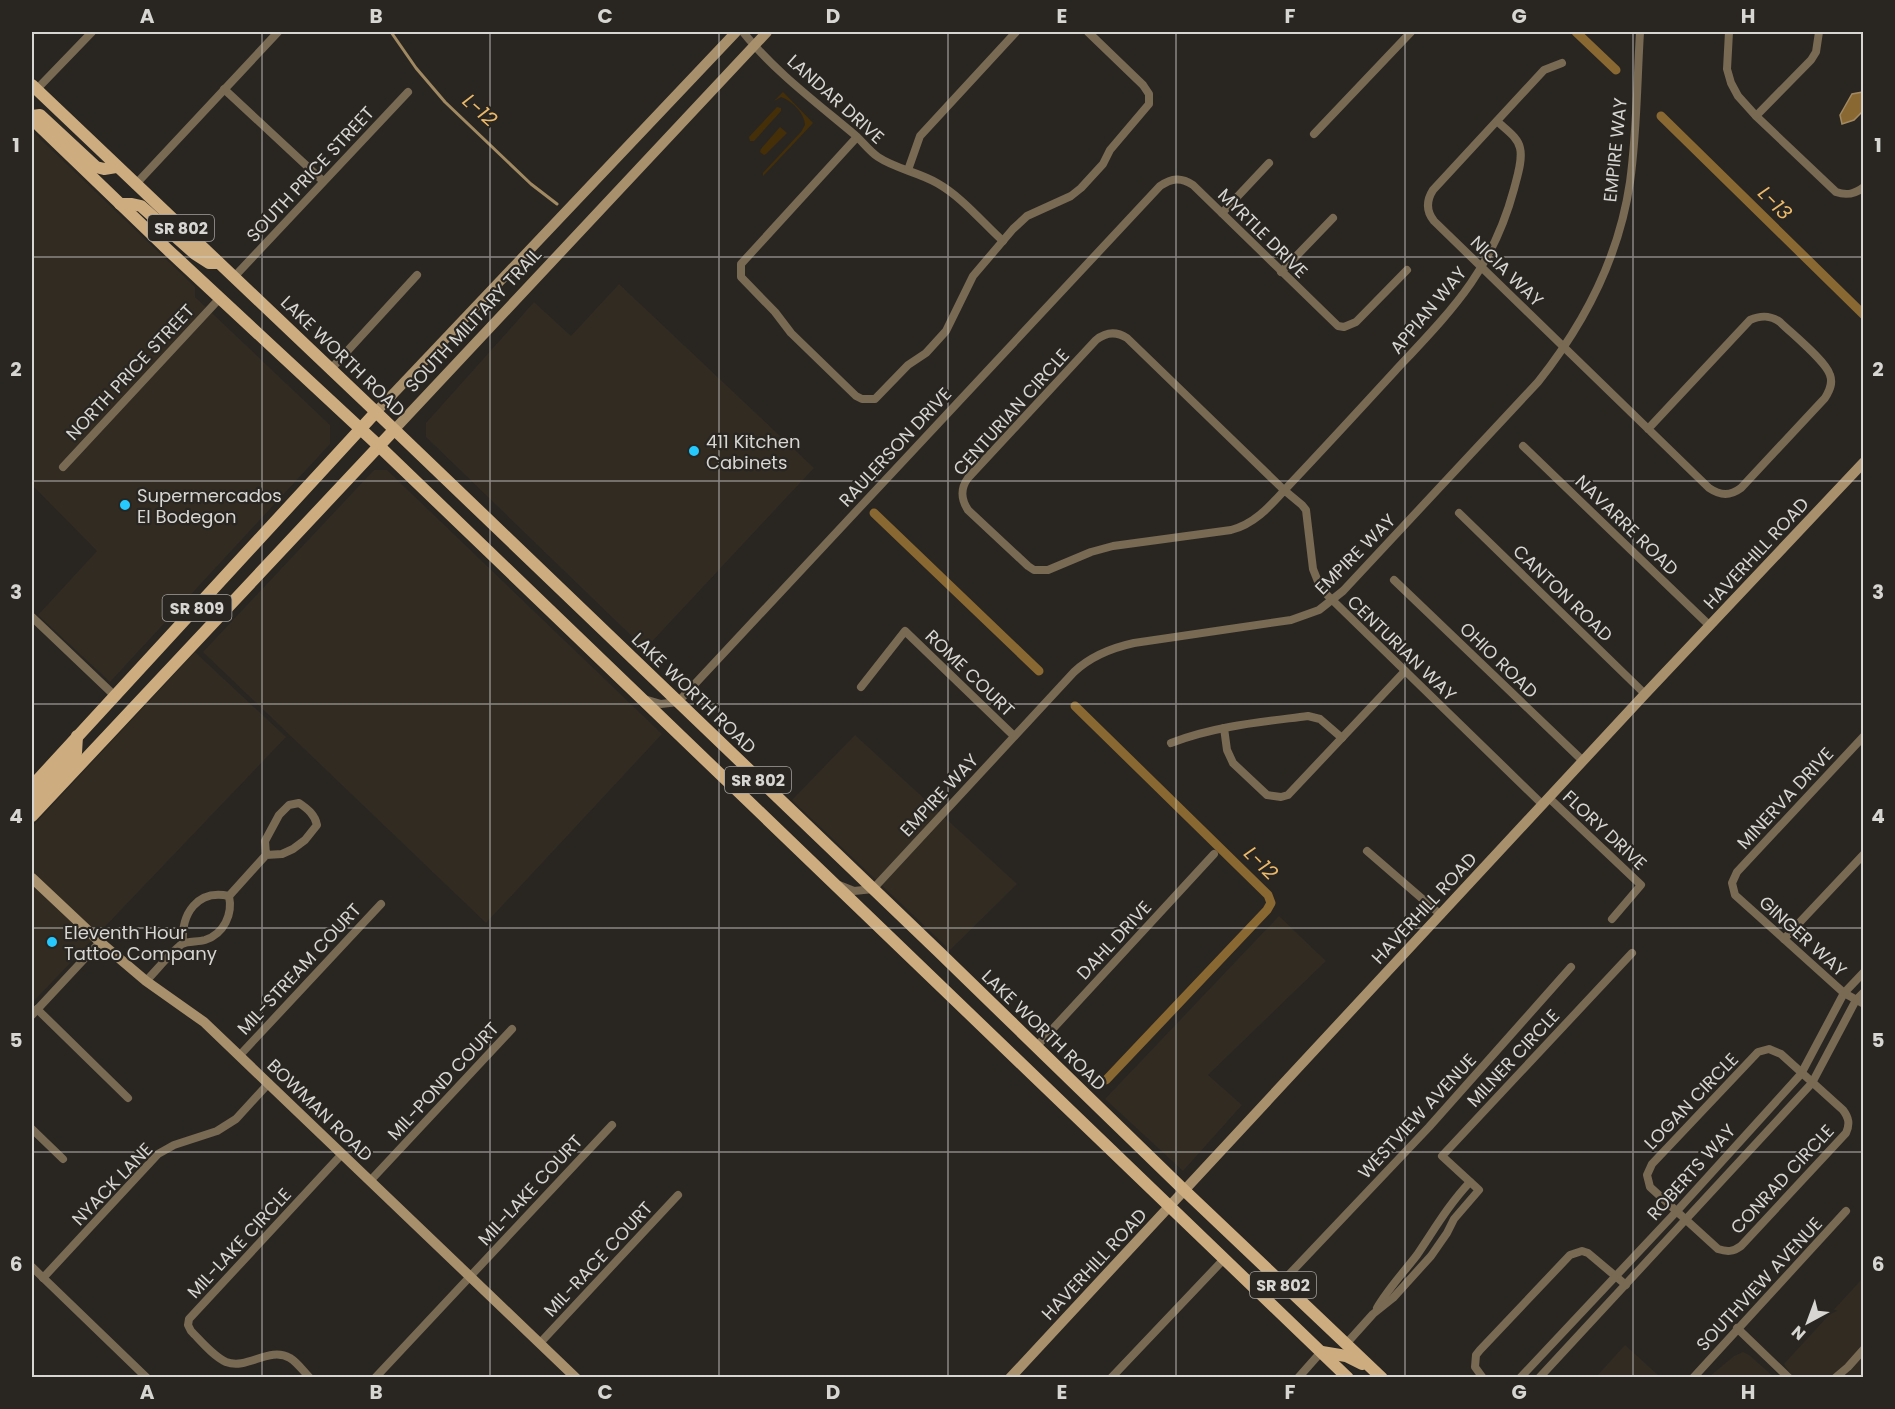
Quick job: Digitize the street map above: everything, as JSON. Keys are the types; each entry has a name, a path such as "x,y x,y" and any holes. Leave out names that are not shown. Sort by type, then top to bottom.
{"main road":[{"name":"LAKE WORTH ROAD","path":"36,93 376,412 1185,1191 1382,1377"},
{"path":"32,117 40,115 96,167 104,170 116,167"},
{"name":"SR 802","path":"32,117 120,204 379,446 1348,1377"},
{"path":"120,204 141,206 195,254 208,263 219,263"},
{"name":"SOUTH MILITARY TRAIL","path":"32,786 376,412"},
{"name":"SOUTH MILITARY TRAIL","path":"32,816 394,430"},
{"path":"102,740 103,730 185,642 188,618"},
{"path":"32,801 76,753 77,736"},
{"path":"1322,1352 1346,1356 1372,1368"}],"street":[{"path":"36,93 92,32"},
{"path":"135,185 278,32"},
{"name":"SOUTH MILITARY TRAIL","path":"376,412 736,32"},
{"name":"LANDAR DRIVE","path":"743,32 828,115 857,137 868,150 881,159 922,175 942,186 1003,241"},
{"name":"SOUTH MILITARY TRAIL","path":"394,430 766,32"},
{"path":"908,170 920,136 1016,32"},
{"path":"857,137 741,264 740,270 741,277 776,312 791,333 856,396 861,399 874,399 946,331 973,276 1003,241 1028,216 1071,196 1081,188 1103,164 1110,150 1149,104 1149,94 1143,85 1088,32"},
{"path":"1314,134 1411,32"},
{"name":"EMPIRE WAY","path":"873,889 1079,667 1105,651 1134,643 1291,621 1319,610 1341,594 1538,382 1564,348 1594,297 1616,243 1633,154 1640,32"},
{"path":"1729,32 1727,61 1731,83 1743,102 1836,192 1850,194 1863,187"},
{"path":"1756,116 1811,60 1816,52 1819,32"},
{"name":"NICIA WAY","path":"1562,63 1544,70 1432,190 1427,202 1430,216 1434,221 1564,348 1709,488 1716,493 1729,494 1741,488 1829,392 1831,378 1829,372 1780,322 1763,316 1750,320 1648,429"},
{"path":"224,89 323,181"},
{"name":"SOUTH PRICE STREET","path":"234,277 408,92"},
{"name":"APPIAN WAY","path":"1284,490 1456,305 1482,268 1496,243 1506,217 1521,155 1518,142 1497,121"},
{"path":"1222,213 1269,163"},
{"name":"MYRTLE DRIVE","path":"1160,186 1174,179 1187,181 1338,326 1344,327 1356,322 1407,270"},
{"name":"RAULERSON DRIVE","path":"678,702 1160,186"},
{"path":"1281,272 1334,218"},
{"path":"330,370 417,275"},
{"name":"NORTH PRICE STREET","path":"63,467 220,298"},
{"name":"CENTURIAN CIRCLE","path":"1108,333 1127,338 1284,490 1258,517 1239,528 1113,546 1090,552 1041,571 1028,567 968,510 962,497 962,490 968,478 1096,340 1108,333"},
{"name":"NAVARRE ROAD","path":"1523,446 1710,626"},
{"name":"HAVERHILL ROAD","path":"1010,1377 1863,462"},
{"name":"CENTURIAN WAY","path":"1284,490 1306,510 1314,576 1321,589 1405,671 1546,801"},
{"name":"CANTON ROAD","path":"1459,513 1646,694"},
{"name":"OHIO ROAD","path":"1394,580 1583,762"},
{"path":"32,617 115,696"},
{"name":"ROME COURT","path":"861,687 905,631 1014,736"},
{"path":"1224,728 1227,750 1233,763 1262,790 1274,797 1288,795 1405,671"},
{"path":"642,698 661,704 678,702"},
{"path":"1171,743 1188,736 1224,728 1308,716 1320,719 1342,738"},
{"name":"MINERVA DRIVE","path":"1732,883 1737,872 1863,736"},
{"name":"FLORY DRIVE","path":"1546,801 1641,885 1612,919"},
{"path":"229,896 266,855 282,854 305,840 317,825 312,813 299,803 289,805 270,828 265,841 266,855"},
{"path":"1367,851 1441,915"},
{"name":"DAHL DRIVE","path":"1036,1047 1214,854"},
{"path":"1784,939 1863,854"},
{"name":"BOWMAN ROAD","path":"32,878 100,942 146,981 204,1022 240,1055 576,1377"},
{"path":"832,882 854,891 873,889"},
{"name":"GINGER WAY","path":"1732,883 1735,895 1844,993 1860,1002"},
{"path":"183,943 182,930 186,917 195,903 219,894 229,896"},
{"path":"146,981 183,943 207,940 218,932 225,924 231,907 229,896"},
{"name":"MIL-STREAM COURT","path":"240,1055 381,904"},
{"path":"100,942 34,1012 128,1098"},
{"name":"MILNER CIRCLE","path":"1346,1344 1373,1314 1393,1298 1431,1256 1454,1219 1479,1190 1442,1156 1632,953"},
{"name":"WESTVIEW AVENUE","path":"1281,1283 1429,1127 1571,967"},
{"name":"ROBERTS WAY","path":"1520,1377 1677,1212 1801,1074 1844,993 1863,972"},
{"name":"ROBERTS WAY","path":"1539,1377 1812,1083 1860,1002 1863,992"},
{"name":"MIL-POND COURT","path":"370,1181 512,1029"},
{"name":"LOGAN CIRCLE","path":"1677,1212 1650,1187 1647,1175 1652,1164 1758,1052 1776,1050 1801,1074"},
{"name":"CONRAD CIRCLE","path":"1677,1212 1718,1249 1736,1250 1846,1133 1849,1121 1847,1115 1801,1074"},
{"name":"NYACK LANE","path":"44,1278 158,1154 174,1144 217,1131 236,1119 269,1083"},
{"name":"MIL-LAKE COURT","path":"470,1276 612,1125"},
{"path":"32,1129 63,1160"},
{"name":"MIL-LAKE CIRCLE","path":"310,1377 291,1359 279,1354 243,1364 224,1361 191,1331 188,1325 189,1319 342,1154"},
{"name":"MILNER CIRCLE","path":"1373,1314 1418,1253 1447,1208 1470,1182"},
{"name":"MIL-RACE COURT","path":"540,1343 678,1195"},
{"name":"SOUTHVIEW AVENUE","path":"1693,1377 1846,1211"},
{"path":"1483,1377 1478,1373 1474,1361 1479,1350 1570,1255 1582,1251 1588,1253 1626,1285"},
{"path":"1112,1377 1225,1258"},
{"path":"32,1267 147,1377"},
{"path":"375,1377 470,1276"},
{"path":"1737,1328 1789,1377"},
{"path":"1835,1377 1848,1367 1863,1349"},
{"path":"1298,1377 1322,1352"}],"shaded area":[{"path":"783,92 813,123 763,176 763,173 805,125 803,116 793,104 781,97 774,101"},
{"path":"1863,92 1863,111 1854,120 1842,124 1840,115 1852,94"},
{"path":"777,107 781,108 781,111 754,141 750,141 749,137"},
{"path":"780,127 787,133 764,155 760,152 761,149"},
{"path":"32,131 195,287 195,297 330,425 330,444 110,682 38,615 97,551 32,485"},
{"path":"619,284 814,468 645,649 426,437 426,423 534,302 571,336"},
{"path":"374,470 387,470 662,734 486,923 203,652"},
{"path":"195,652 286,737 32,1003 32,827"},
{"path":"855,735 1017,884 950,950 792,800"},
{"path":"1279,916 1326,961 1208,1075 1242,1105 1183,1171 1105,1099"},
{"path":"1863,1278 1863,1377 1793,1377 1784,1364"},
{"path":"1625,1345 1660,1377 1596,1377"},
{"path":"1743,1352 1774,1377 1709,1377 1734,1356"}],"waterway":[{"name":"L-12","path":"391,32 416,68 445,102 531,184 557,204"},
{"name":"L-13","path":"1576,32 1616,70"},
{"name":"L-13","path":"1661,116 1864,315"},
{"name":"L-12","path":"874,513 1039,671"},
{"name":"L-12","path":"1075,706 1268,895 1271,903 1267,910 1106,1080"}],"place":[{"name":"411 Kitchen Cabinets","path":"694,451"},
{"name":"Supermercados El Bodegon","path":"125,505"},
{"name":"Eleventh Hour Tattoo Company","path":"52,942"}]}
